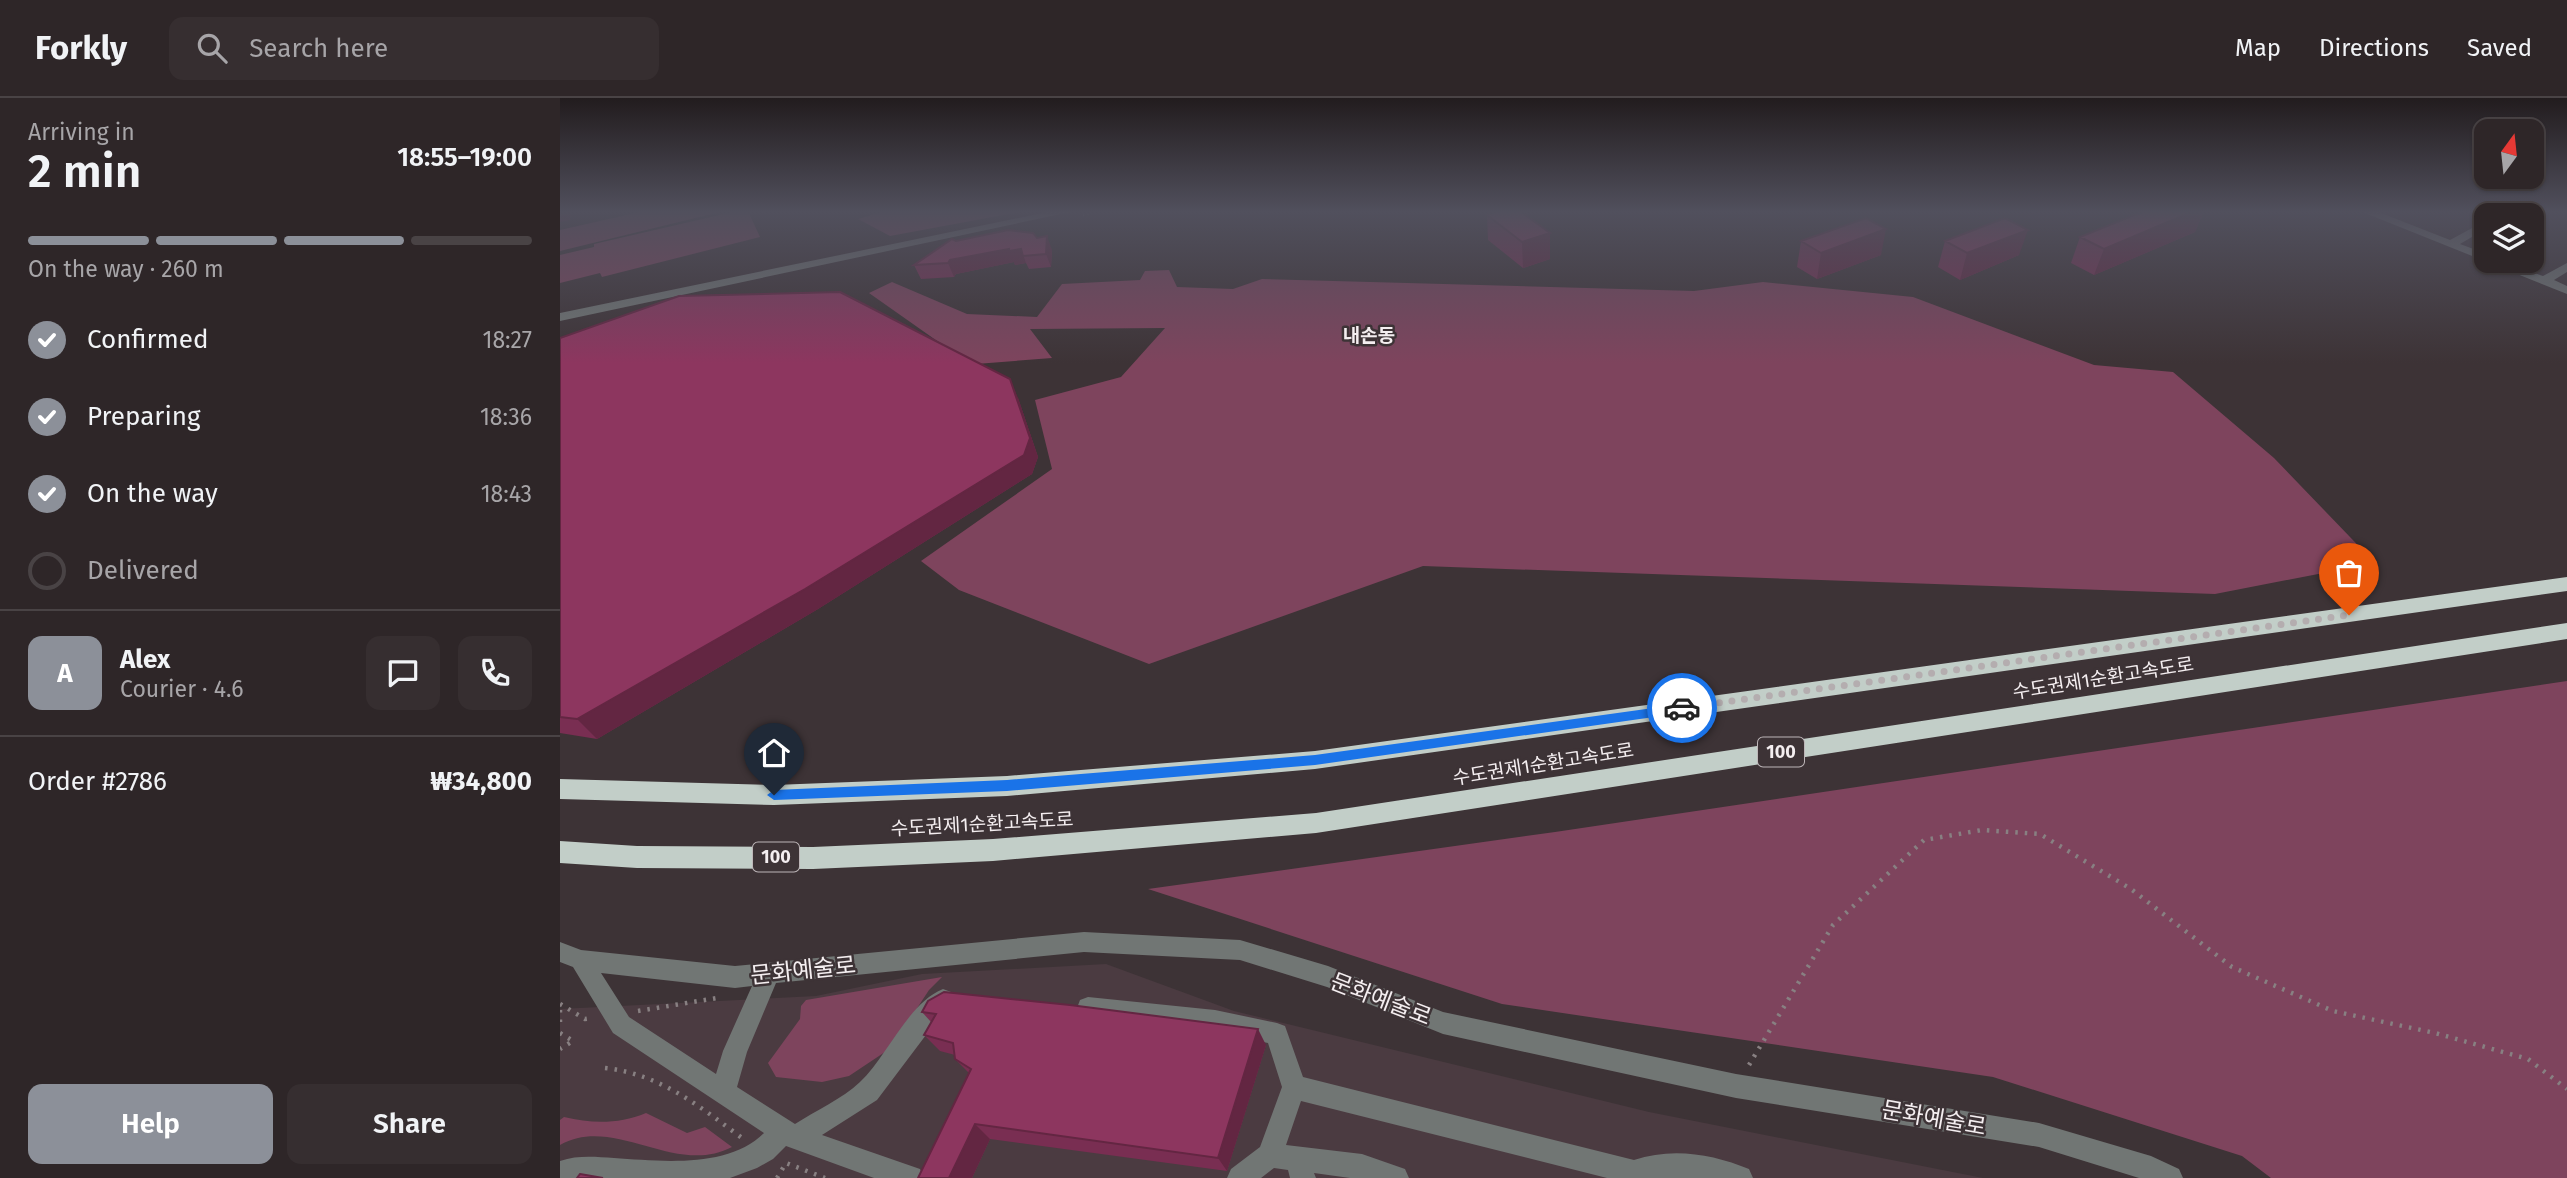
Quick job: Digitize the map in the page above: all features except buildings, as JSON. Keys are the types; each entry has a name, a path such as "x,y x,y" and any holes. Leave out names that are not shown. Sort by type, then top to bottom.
{"highway":[{"name":"수도권제1순환고속도로","path":"562,789 774,795 1007,786 1315,760 2567,584"},
{"name":"수도권제1순환고속도로","path":"560,852 637,857 813,858 993,850 1316,823 2567,631"}],"street":[{"path":"560,317 828,261"},
{"path":"2544,281 2567,267"},
{"path":"2524,273 2567,290"},
{"name":"문화예술로","path":"570,956 734,977 1084,942 1240,950 1328,977 1443,1023 1736,1086 2039,1135 2151,1169 2170,1178"},
{"path":"570,956 621,1025 723,1093 789,1135 911,1178"},
{"path":"723,1093 736,1051 769,974"},
{"path":"560,1174 579,1169 698,1172 725,1168 763,1152 868,1091 934,1007 945,999 958,995 971,996"},
{"path":"1066,1006 1216,1021 1277,1034 1294,1087 1270,1155 1240,1178"},
{"path":"1294,1087 1628,1175 1679,1165 1732,1174 1740,1178"},
{"path":"1270,1155 1300,1168 1362,1167 1396,1178"}],"path":[{"path":"1736,1086 1833,925 1924,840 1982,830 2040,834 2131,889 2232,967 2333,1011 2435,1032 2528,1059 2567,1089"},
{"path":"560,1004 585,1019 721,997"},
{"path":"560,1010 560,1027"},
{"path":"560,1032 573,1041 560,1049"},
{"path":"605,1068 628,1069 657,1078 744,1140"},
{"path":"777,1178 786,1163 825,1178"}],"shaded area":[{"path":"560,261 664,261 602,277 600,273 560,283"},
{"path":"1169,270 1177,287 1233,289 1262,279 1694,291 1763,282 1913,297 2094,365 2173,372 2274,458 2375,563 2215,594 1423,566 1149,664 959,590 921,561 1052,469 1035,400 1121,377 1165,328 1030,329 1052,358 976,364 940,343 869,293 892,282 967,314 1037,317 1062,284 1140,280 1145,271"},
{"path":"2567,681 2567,1178 2271,1178 2242,1156 1993,1077 1502,1004 1148,889 1555,832"},
{"path":"1106,964 1234,1011 1649,1112 1983,1178 560,1178 560,1009 816,996 922,974"},
{"path":"942,977 929,990 891,1048 849,1076 822,1082 776,1077 768,1063 800,1019 801,1006 806,1000"},
{"path":"646,1113 687,1133 705,1127 732,1147 710,1154 689,1155 602,1136 581,1137 560,1145 560,1120 564,1117 606,1122"}],"way so far":[{"path":"1682,708 2349,615"}],"district":[{"name":"내손동","path":"1369,335"}],"route":[{"path":"774,795 1007,786 1315,760 1682,708"}]}
